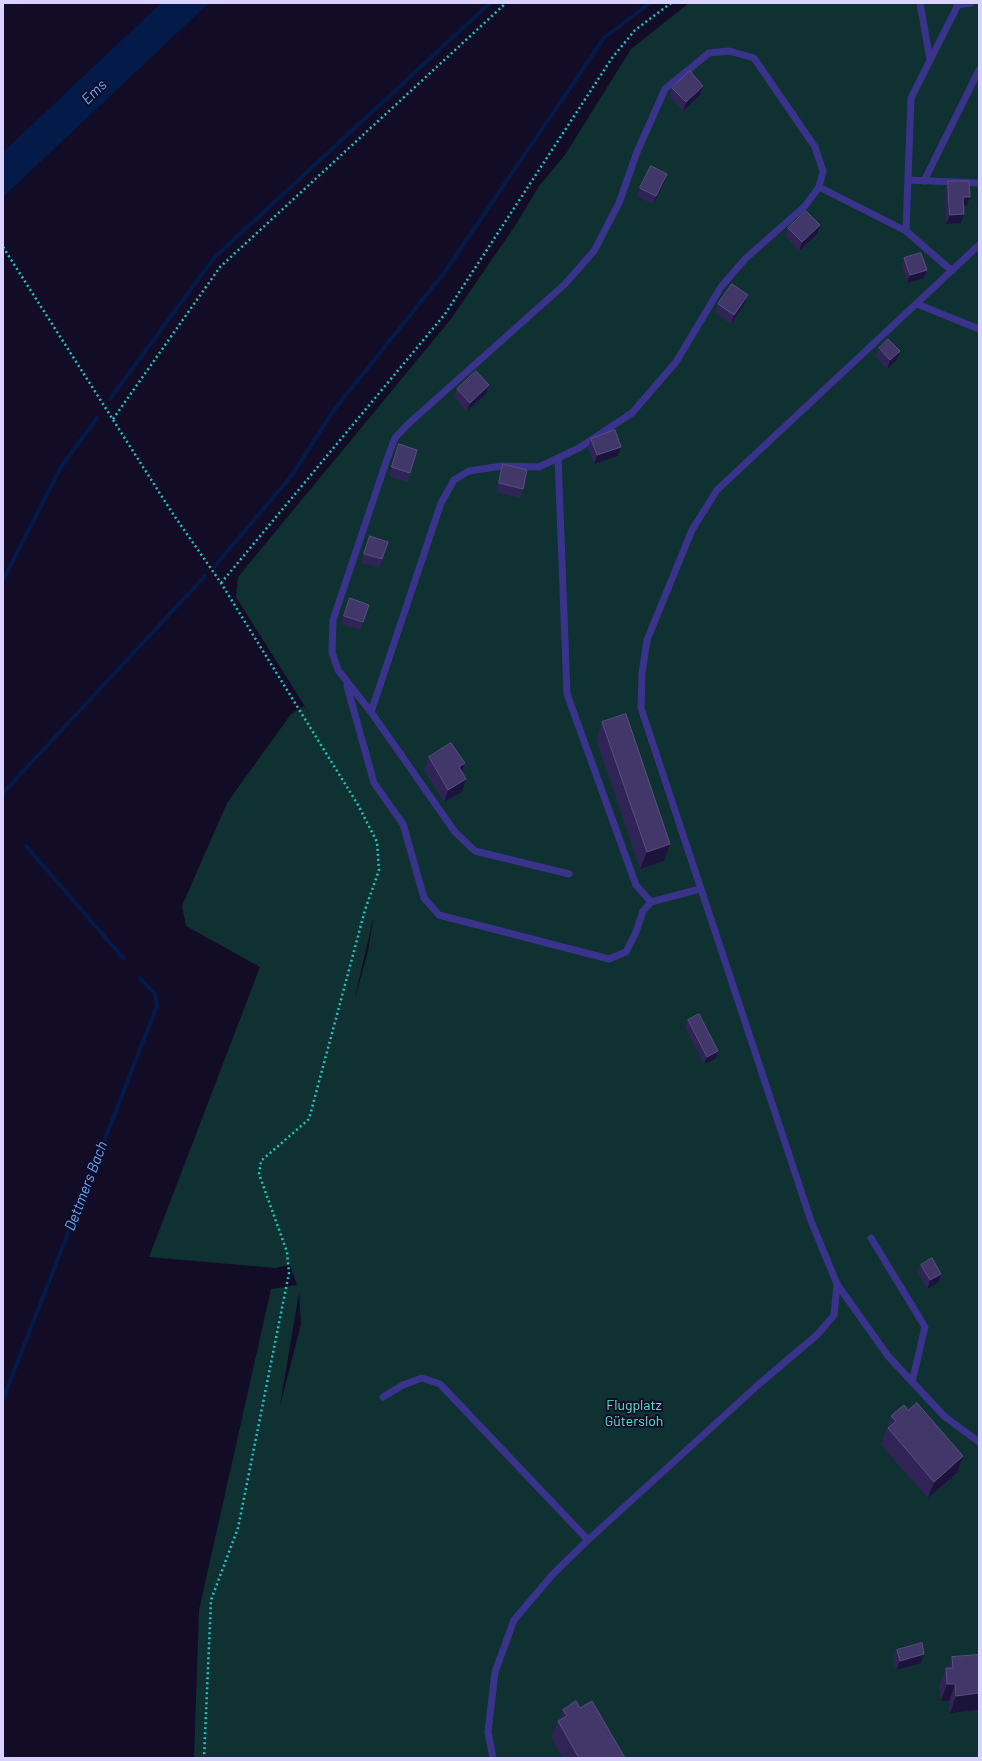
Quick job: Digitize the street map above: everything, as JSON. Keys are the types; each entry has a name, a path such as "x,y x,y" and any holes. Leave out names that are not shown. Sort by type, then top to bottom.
{"lane":[{"path":"920,3 930,60"},
{"path":"906,231 911,98 958,4 971,3"},
{"path":"371,712 441,503 454,480 469,470 502,466 539,467 579,448 632,413 676,362 721,287 745,259 805,206 819,187 823,171 815,147 754,58 729,51 709,53 665,89 637,152 619,203 594,251 565,284 407,425 395,438 333,620 332,652 338,670 371,712 455,832 475,851 569,874"},
{"path":"924,181 979,70"},
{"path":"908,180 979,183"},
{"path":"819,187 906,231 952,271"},
{"path":"979,245 717,490 692,530 647,640 642,673 641,708 811,1221 837,1284 888,1356 944,1416 979,1442"},
{"path":"917,304 979,329"},
{"path":"558,458 568,694 636,885 651,902"},
{"path":"346,681 374,783 403,824 424,898 439,915 609,959 626,952 636,932 643,911 651,902 700,889"},
{"path":"870,1238 925,1327 912,1382"},
{"path":"493,1758 488,1732 495,1672 514,1620 553,1574 588,1540 758,1385 818,1334 834,1315 837,1284"},
{"path":"382,1397 403,1384 422,1378 440,1384 588,1540"}],"path":[{"path":"113,419 220,267 506,3"},
{"path":"221,584 445,314 612,58 635,30 671,3"},
{"path":"3,247 173,514 221,584 358,805 377,842 379,870 365,910 309,1118 261,1161 259,1174 286,1252 289,1272 238,1528 211,1600 204,1758"}],"green space":[{"name":"Flugplatz Gütersloh","path":"689,3 979,3 979,1758 194,1758 199,1610 271,1289 297,1285 290,1265 275,1268 149,1257 260,967 186,926 182,906 227,803 291,714 304,706 311,716 236,597 238,577 451,319 515,226 539,186 565,155 631,49","holes":["374,915 368,951 355,998 355,997","299,1293 301,1324 280,1406 280,1405"]}],"water":[{"name":"Ems","path":"161,3 209,3 3,197 3,152"}],"building":[{"path":"690,71 703,86 686,102 672,88"},
{"path":"651,166 667,174 656,196 640,188"},
{"path":"948,181 969,181 970,197 963,197 964,214 950,215"},
{"path":"806,211 820,225 802,242 788,228"},
{"path":"921,253 927,270 910,275 904,258"},
{"path":"732,284 748,295 734,315 718,304"},
{"path":"888,339 900,351 890,360 879,348"},
{"path":"476,371 489,385 470,403 457,389"},
{"path":"615,430 621,447 597,455 591,439"},
{"path":"399,444 417,450 410,473 392,467"},
{"path":"503,464 527,470 523,489 499,483"},
{"path":"370,536 388,542 382,559 364,554"},
{"path":"350,598 369,605 363,622 344,616"},
{"path":"626,714 670,844 647,852 602,722"},
{"path":"451,743 465,763 459,767 466,779 448,790 429,757"},
{"path":"699,1014 718,1051 707,1057 688,1020"},
{"path":"932,1258 941,1274 930,1280 921,1265"},
{"path":"917,1403 963,1456 934,1482 888,1428 896,1421 891,1416 904,1405 908,1410"},
{"path":"922,1643 924,1654 900,1661 897,1650"},
{"path":"979,1655 979,1693 956,1696 955,1684 947,1684 946,1668 953,1668 952,1657"},
{"path":"576,1701 580,1708 592,1701 625,1758 579,1758 558,1721 567,1716 563,1710"}],"waterway":[{"path":"110,399 214,258 490,3"},
{"path":"215,566 292,475 334,410 444,273 604,38 650,3"},
{"path":"3,580 61,467 97,418"},
{"path":"3,793 205,576"},
{"name":"Dettmers Bach","path":"26,846 124,959"},
{"name":"Dettmers Bach","path":"3,1399 157,1006 155,994 140,978"}]}
